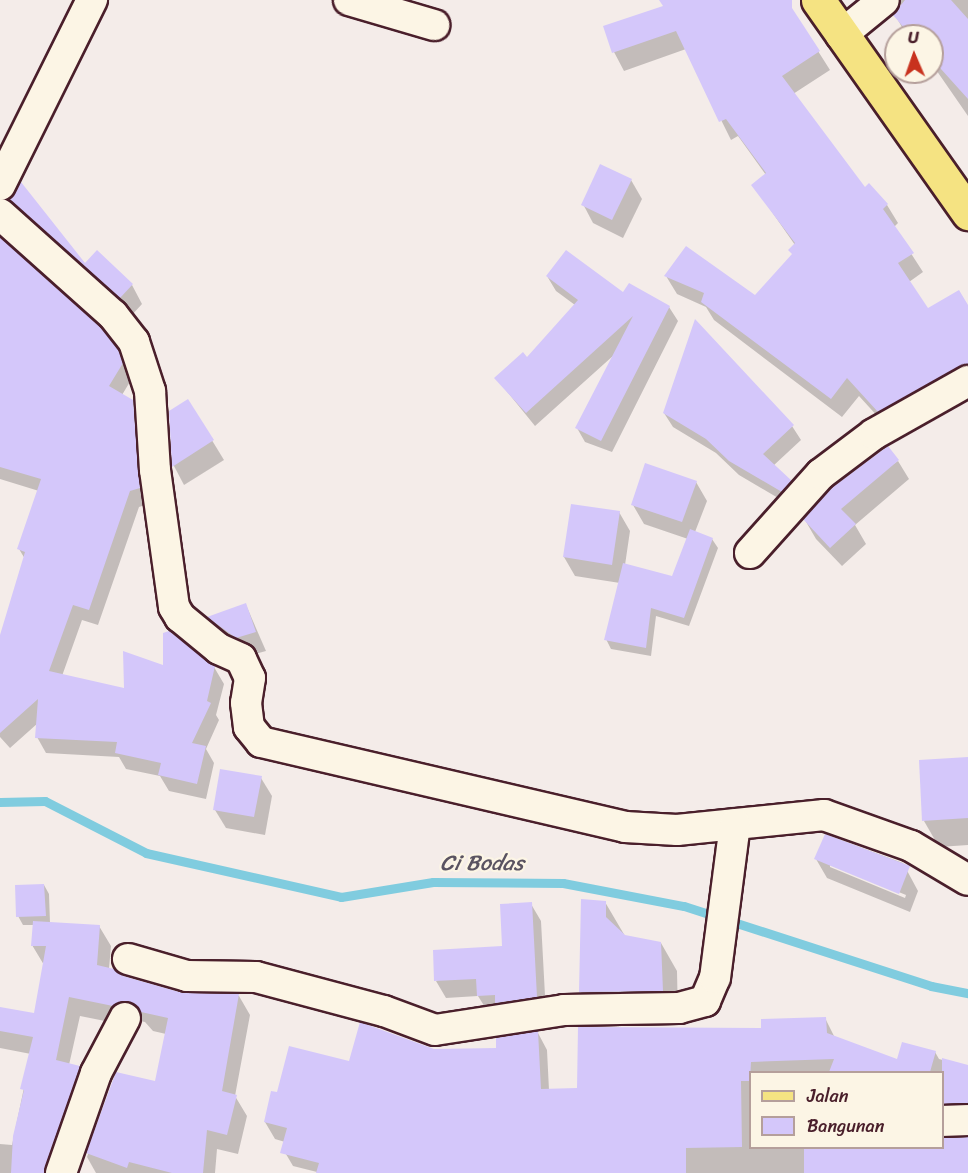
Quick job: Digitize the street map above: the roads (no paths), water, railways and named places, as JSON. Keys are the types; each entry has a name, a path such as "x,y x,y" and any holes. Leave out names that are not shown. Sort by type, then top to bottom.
{"main road":[{"path":"818,0 968,213"}],"street":[{"path":"0,185 92,0"},
{"path":"349,0 434,25"},
{"path":"841,35 884,0"},
{"path":"0,214 113,315 134,342 150,391 156,470 174,607 180,617 245,665 250,678 246,703 249,728 254,737 285,750 624,827 677,830 797,815 850,821 911,846 968,880"},
{"path":"750,554 821,474 874,434 968,381"},
{"path":"128,959 187,976 256,977 384,1011 435,1030 564,1010 679,1008 705,1001 715,978 735,824"},
{"path":"61,1173 96,1072 125,1018"},
{"path":"944,1121 968,1120"}],"waterway":[{"name":"Ci Bodas","path":"0,802 45,801 146,853 341,897 433,882 563,883 684,906 931,986 968,993"}]}
